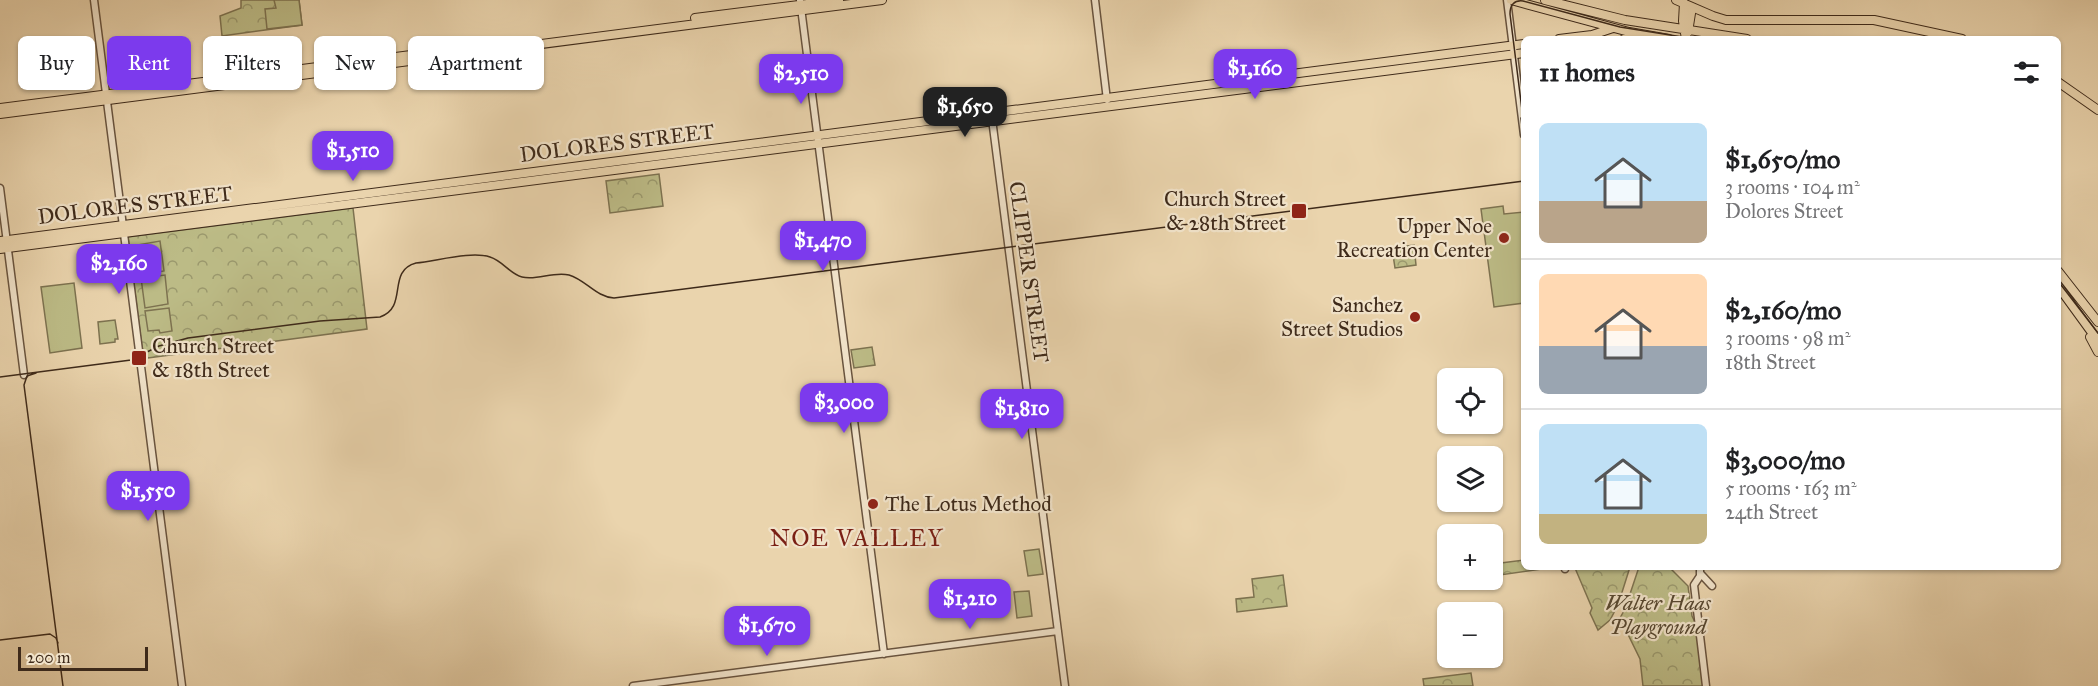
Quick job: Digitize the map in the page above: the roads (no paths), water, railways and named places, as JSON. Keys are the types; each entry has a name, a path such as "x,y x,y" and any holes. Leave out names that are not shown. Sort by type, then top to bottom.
{"main road":[{"path":"0,114 106,97 839,0"},
{"path":"801,5 882,0"},
{"path":"1509,0 1652,36"},
{"path":"1545,0 1635,22 1729,36"},
{"path":"1684,3 1683,15 1686,29"},
{"path":"1684,3 1687,36"},
{"path":"1684,3 1713,16 1734,20 1874,20 1948,36"},
{"path":"1669,27 1678,22 1683,15"},
{"path":"1581,36 1588,28 1587,20"},
{"path":"1581,36 1600,33 1635,22"},
{"path":"1641,36 1647,35"},
{"name":"DOLORES STREET","path":"1108,102 1521,44"},
{"name":"DOLORES STREET","path":"4,245 1108,102 1521,53"},
{"path":"2061,84 2098,110"},
{"path":"0,108 106,97"},
{"path":"2061,275 2098,322"},
{"path":"2061,290 2098,341"},
{"path":"2079,314 2098,352"}],"street":[{"path":"94,0 182,686"},
{"path":"1509,0 1512,45 1521,111"},
{"path":"1094,1 1108,102"},
{"path":"801,5 884,654"},
{"name":"CLIPPER STREET","path":"992,117 1065,686"},
{"path":"0,188 4,245 24,375"},
{"path":"1700,570 1712,586"},
{"path":"1700,570 1694,585 1706,686"},
{"path":"633,686 1059,631"}],"tram line":[{"path":"1521,102 1510,14 1515,2 1523,1 1620,27 1676,36"},
{"path":"0,377 131,360 159,346 188,338 320,321 380,317 389,312 394,305 399,281 407,267 416,263 454,257 473,255 490,257 518,275 528,278 557,274 569,275 596,292 614,298 1521,181"},
{"path":"2061,285 2098,333"},
{"path":"36,373 27,376 24,385 63,686"},
{"path":"0,640 50,634 56,638 58,643"}],"place":[{"name":"Church Street & 28th Street","path":"1299,211"},
{"name":"Upper Noe Recreation Center","path":"1504,238"},
{"name":"Sanchez Street Studios","path":"1415,317"},
{"name":"Church Street & 18th Street","path":"139,358"},
{"name":"The Lotus Method","path":"873,504"}],"district":[{"name":"NOE VALLEY","path":"857,538"}],"park label":[{"name":"Walter Haas Playground","path":"1658,615"}]}
